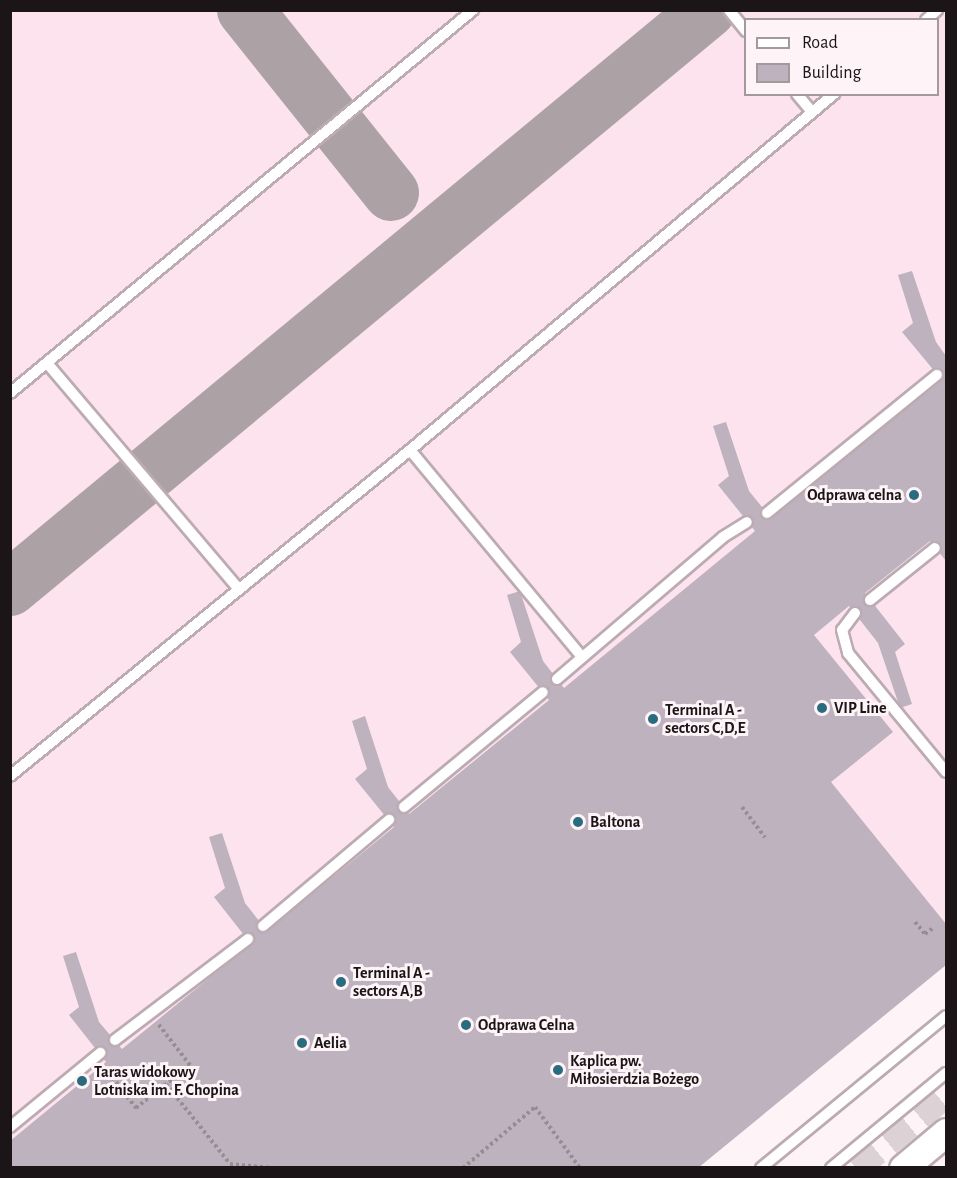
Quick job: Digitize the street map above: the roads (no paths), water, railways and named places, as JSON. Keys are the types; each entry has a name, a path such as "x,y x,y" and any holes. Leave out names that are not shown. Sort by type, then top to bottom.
{"street":[{"path":"903,1167 946,1132"}],"lane":[{"path":"10,393 474,10"},
{"path":"729,10 744,29"},
{"path":"799,96 812,112"},
{"path":"10,777 410,450 832,96"},
{"path":"47,363 239,589"},
{"path":"767,513 937,375"},
{"path":"410,450 582,657"},
{"path":"557,679 723,537 747,522"},
{"path":"870,600 935,548"},
{"path":"855,614 842,630 848,653 946,772"},
{"path":"404,807 543,692"},
{"path":"263,926 388,820"},
{"path":"115,1040 248,939"},
{"path":"761,1167 946,1017"},
{"path":"10,1127 100,1053"},
{"path":"831,1167 946,1072"}],"tunnel":[{"path":"856,1168 946,1094"}],"place":[{"name":"Odprawa celna","path":"914,495"},
{"name":"VIP Line","path":"822,708"},
{"name":"Terminal A - sectors C,D,E","path":"653,719"},
{"name":"Baltona","path":"578,822"},
{"name":"Terminal A - sectors A,B","path":"341,982"},
{"name":"Odprawa Celna","path":"466,1025"},
{"name":"Aelia","path":"302,1043"},
{"name":"Kaplica pw. Miłosierdzia Bożego","path":"558,1070"},
{"name":"Taras widokowy Lotniska im. F. Chopina","path":"82,1081"}]}
